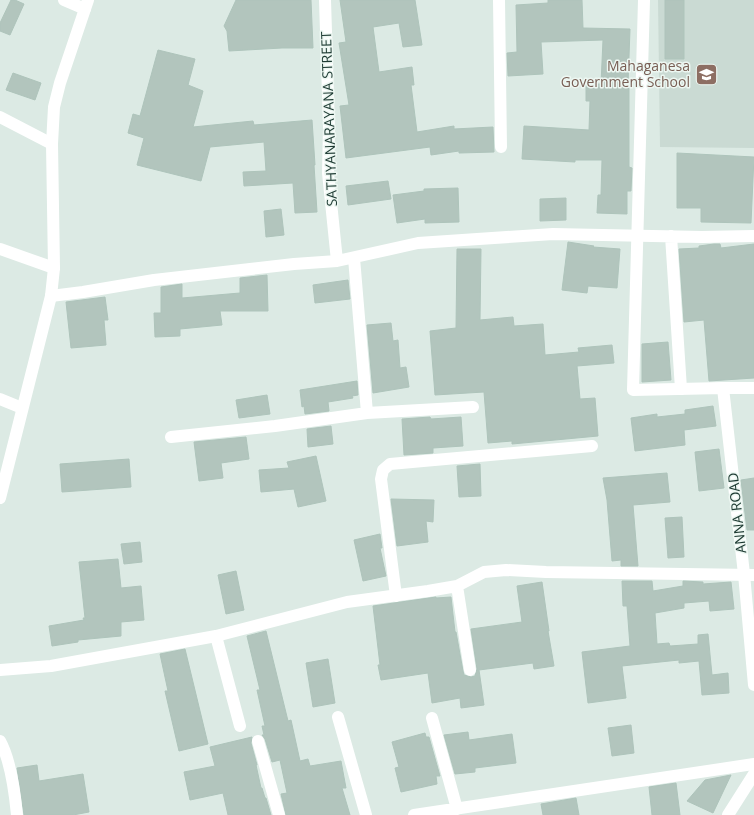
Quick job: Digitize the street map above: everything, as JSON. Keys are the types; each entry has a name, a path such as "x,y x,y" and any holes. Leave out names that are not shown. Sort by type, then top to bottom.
{"street":[{"path":"0,498 51,296 54,268 52,144 54,107 60,83 87,5 64,0"},
{"name":"SATHYANARAYANA STREET","path":"325,0 329,127 328,173 337,261"},
{"path":"499,0 501,147"},
{"path":"644,0 633,390 681,388 754,388"},
{"path":"0,117 52,144"},
{"path":"51,296 154,280 294,264 337,261 418,243 553,234 702,237 754,236"},
{"path":"671,236 681,388"},
{"path":"0,248 54,268"},
{"path":"354,258 366,412"},
{"name":"ANNA ROAD","path":"723,388 749,575 754,685"},
{"path":"0,399 22,408"},
{"path":"171,437 275,426 366,412 473,407"},
{"path":"396,596 381,479 383,470 390,464 592,446"},
{"path":"0,670 51,666 216,636 347,602 457,586 484,572 506,570 749,575"},
{"path":"457,586 470,670"},
{"path":"216,636 240,726"},
{"path":"338,717 366,815"},
{"path":"432,718 456,809"},
{"path":"0,741 6,754 15,795 17,815"},
{"path":"258,741 279,815"},
{"path":"414,815 754,764"},
{"path":"728,815 754,774"}],"shaded area":[{"name":"Mahaganesa Government School","path":"658,0 754,0 754,148 660,147"}],"building":[{"path":"11,0 24,4 10,35 0,31 0,23"},
{"path":"236,0 311,0 313,48 229,51 227,31 224,26"},
{"path":"340,0 415,0 422,45 403,47 399,23 373,27 379,72 412,67 414,85 411,85 417,132 454,126 454,129 493,127 494,152 459,153 459,151 431,155 430,147 346,158 340,106 349,105 339,43 346,42"},
{"path":"548,0 582,0 583,28 630,29 628,84 629,167 632,168 631,191 627,191 627,214 597,213 598,195 601,195 602,160 575,160 575,162 522,159 524,126 589,130 590,101 586,101 586,84 601,84 603,40 541,42 543,74 508,76 507,53 517,52 516,5 548,3"},
{"path":"665,0 684,0 684,59 665,59"},
{"path":"158,50 195,59 188,85 203,91 193,127 253,121 254,125 312,120 317,212 295,213 293,183 244,186 243,172 266,171 264,142 210,147 201,181 137,165 144,138 128,133 133,114 140,116"},
{"path":"13,73 41,83 35,100 6,90"},
{"path":"677,153 754,157 751,223 701,222 701,208 677,208"},
{"path":"388,181 391,199 348,205 346,186"},
{"path":"458,188 459,222 425,223 425,219 397,223 393,195 424,191 424,189"},
{"path":"566,198 566,220 540,221 540,199"},
{"path":"281,209 284,235 266,237 264,211"},
{"path":"568,242 594,246 593,247 620,249 617,288 588,286 587,293 562,290"},
{"path":"720,244 721,248 754,244 754,378 709,381 704,320 684,322 679,249 699,248 699,246"},
{"path":"457,249 481,249 480,320 513,317 514,326 543,324 545,355 579,352 578,348 612,345 614,363 577,366 580,399 595,398 598,436 512,444 512,441 488,443 484,392 435,395 430,331 456,328"},
{"path":"267,275 268,311 220,311 222,325 180,329 180,336 155,337 154,313 161,313 161,287 182,284 182,298 240,293 240,278"},
{"path":"348,280 350,299 315,303 313,285"},
{"path":"105,297 108,320 104,320 106,345 71,348 66,302"},
{"path":"391,323 393,341 398,340 400,368 406,367 409,387 373,393 367,325"},
{"path":"668,342 671,380 642,382 642,344"},
{"path":"357,381 358,395 352,396 353,398 328,402 329,411 305,414 304,406 302,407 300,390"},
{"path":"267,395 270,414 239,418 236,400"},
{"path":"713,406 716,426 684,430 685,445 635,451 631,418 657,414 657,417 685,414 685,410"},
{"path":"430,417 431,419 461,417 463,446 433,448 433,453 404,455 402,419"},
{"path":"331,426 333,444 308,447 307,429"},
{"path":"246,437 249,459 221,463 223,478 199,481 194,442"},
{"path":"719,449 724,488 699,491 695,452"},
{"path":"316,456 326,501 298,507 294,489 261,492 259,470 289,468 287,462"},
{"path":"129,459 131,487 62,492 60,464"},
{"path":"480,464 481,496 459,497 457,466"},
{"path":"667,473 670,502 633,505 638,566 621,566 621,560 612,561 607,500 603,478"},
{"path":"754,478 754,530 747,530 741,480"},
{"path":"391,499 434,500 433,522 426,521 428,542 397,546"},
{"path":"682,517 684,557 668,558 665,518"},
{"path":"380,534 382,548 380,548 386,576 363,581 354,540"},
{"path":"140,542 142,562 124,564 121,544"},
{"path":"118,559 121,588 141,586 144,620 121,622 121,636 78,640 78,642 52,646 49,626 84,620 83,618 85,618 79,562"},
{"path":"236,571 244,610 226,614 218,575"},
{"path":"622,581 652,581 653,591 683,586 683,581 703,582 703,584 731,582 734,609 710,611 709,601 684,603 684,608 655,613 657,644 669,643 670,646 698,644 698,635 708,634 712,675 728,673 729,693 702,695 699,661 679,663 679,660 622,666 626,698 588,703 582,652 630,646 627,606 623,606"},
{"path":"542,582 554,666 534,669 533,663 479,670 484,705 461,708 460,698 432,703 428,673 381,680 378,665 380,665 373,606 436,597 451,597 455,632 464,675 471,677 475,676 477,669 471,629 522,622 517,586"},
{"path":"266,631 288,721 291,720 300,761 308,759 310,766 341,761 346,788 342,788 350,815 286,815 281,794 287,793 280,760 272,762 265,739 262,735 264,735 262,726 265,726 257,690 260,690 247,636"},
{"path":"185,649 208,744 179,751 165,691 168,691 160,654"},
{"path":"328,659 335,703 313,707 306,663"},
{"path":"631,725 634,753 612,756 608,728"},
{"path":"468,732 469,740 512,734 516,763 475,768 475,772 455,774 444,735"},
{"path":"425,733 426,737 429,737 440,776 436,776 437,784 401,792 395,768 399,767 392,742"},
{"path":"252,737 251,743 261,788 266,798 271,815 228,815 223,793 190,800 184,772 215,766 210,747"},
{"path":"37,765 39,781 83,774 89,812 73,815 24,815 17,768"},
{"path":"731,775 713,813 687,801 705,780"},
{"path":"676,783 680,815 652,815 649,787"},
{"path":"576,798 579,815 543,815 541,804"}],"place":[{"name":"Mahaganesa Government School","path":"706,74"}]}
